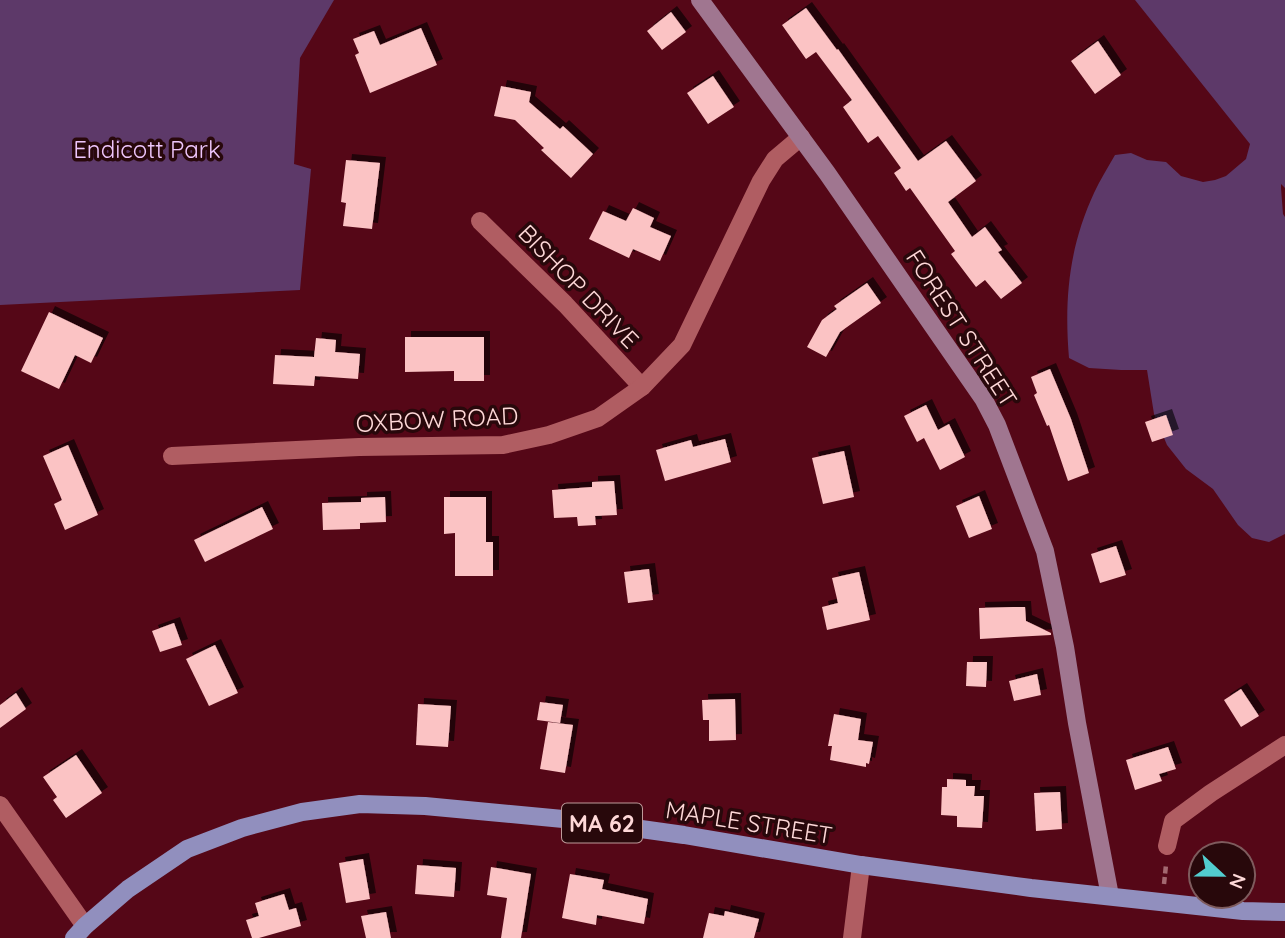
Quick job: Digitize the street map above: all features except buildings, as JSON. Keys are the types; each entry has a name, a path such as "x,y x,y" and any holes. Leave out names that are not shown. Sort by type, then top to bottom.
{"main road":[{"name":"MAPLE STREET","path":"79,932 128,889 187,849 242,828 302,812 360,804 425,806 584,821 860,865 1031,888 1243,911 1285,912"}],"street":[{"name":"FOREST STREET","path":"700,0 847,201 984,400 997,425 1045,551 1110,897"},
{"name":"OXBOW ROAD","path":"172,456 359,447 503,445 549,435 598,418 642,387 682,345 761,181 775,159 801,137"},
{"name":"BISHOP DRIVE","path":"480,221 565,304 642,387"},
{"path":"1167,846 1173,821 1285,745"},
{"path":"0,805 79,932"},
{"path":"852,938 860,865"}],"path":[{"path":"1163,902 1167,846"}],"green space":[{"name":"Endicott Park","path":"0,0 334,0 300,58 294,164 311,169 300,290 0,305"},
{"path":"1135,0 1285,0 1285,188 1281,184 1281,188 1285,217 1285,534 1269,542 1252,538 1238,525 1213,489 1186,469 1167,445 1154,414 1147,370 1089,368 1069,358 1068,294 1074,253 1096,188 1115,155 1131,153 1147,160 1166,162 1181,176 1203,182 1226,176 1246,159 1250,144"}]}
